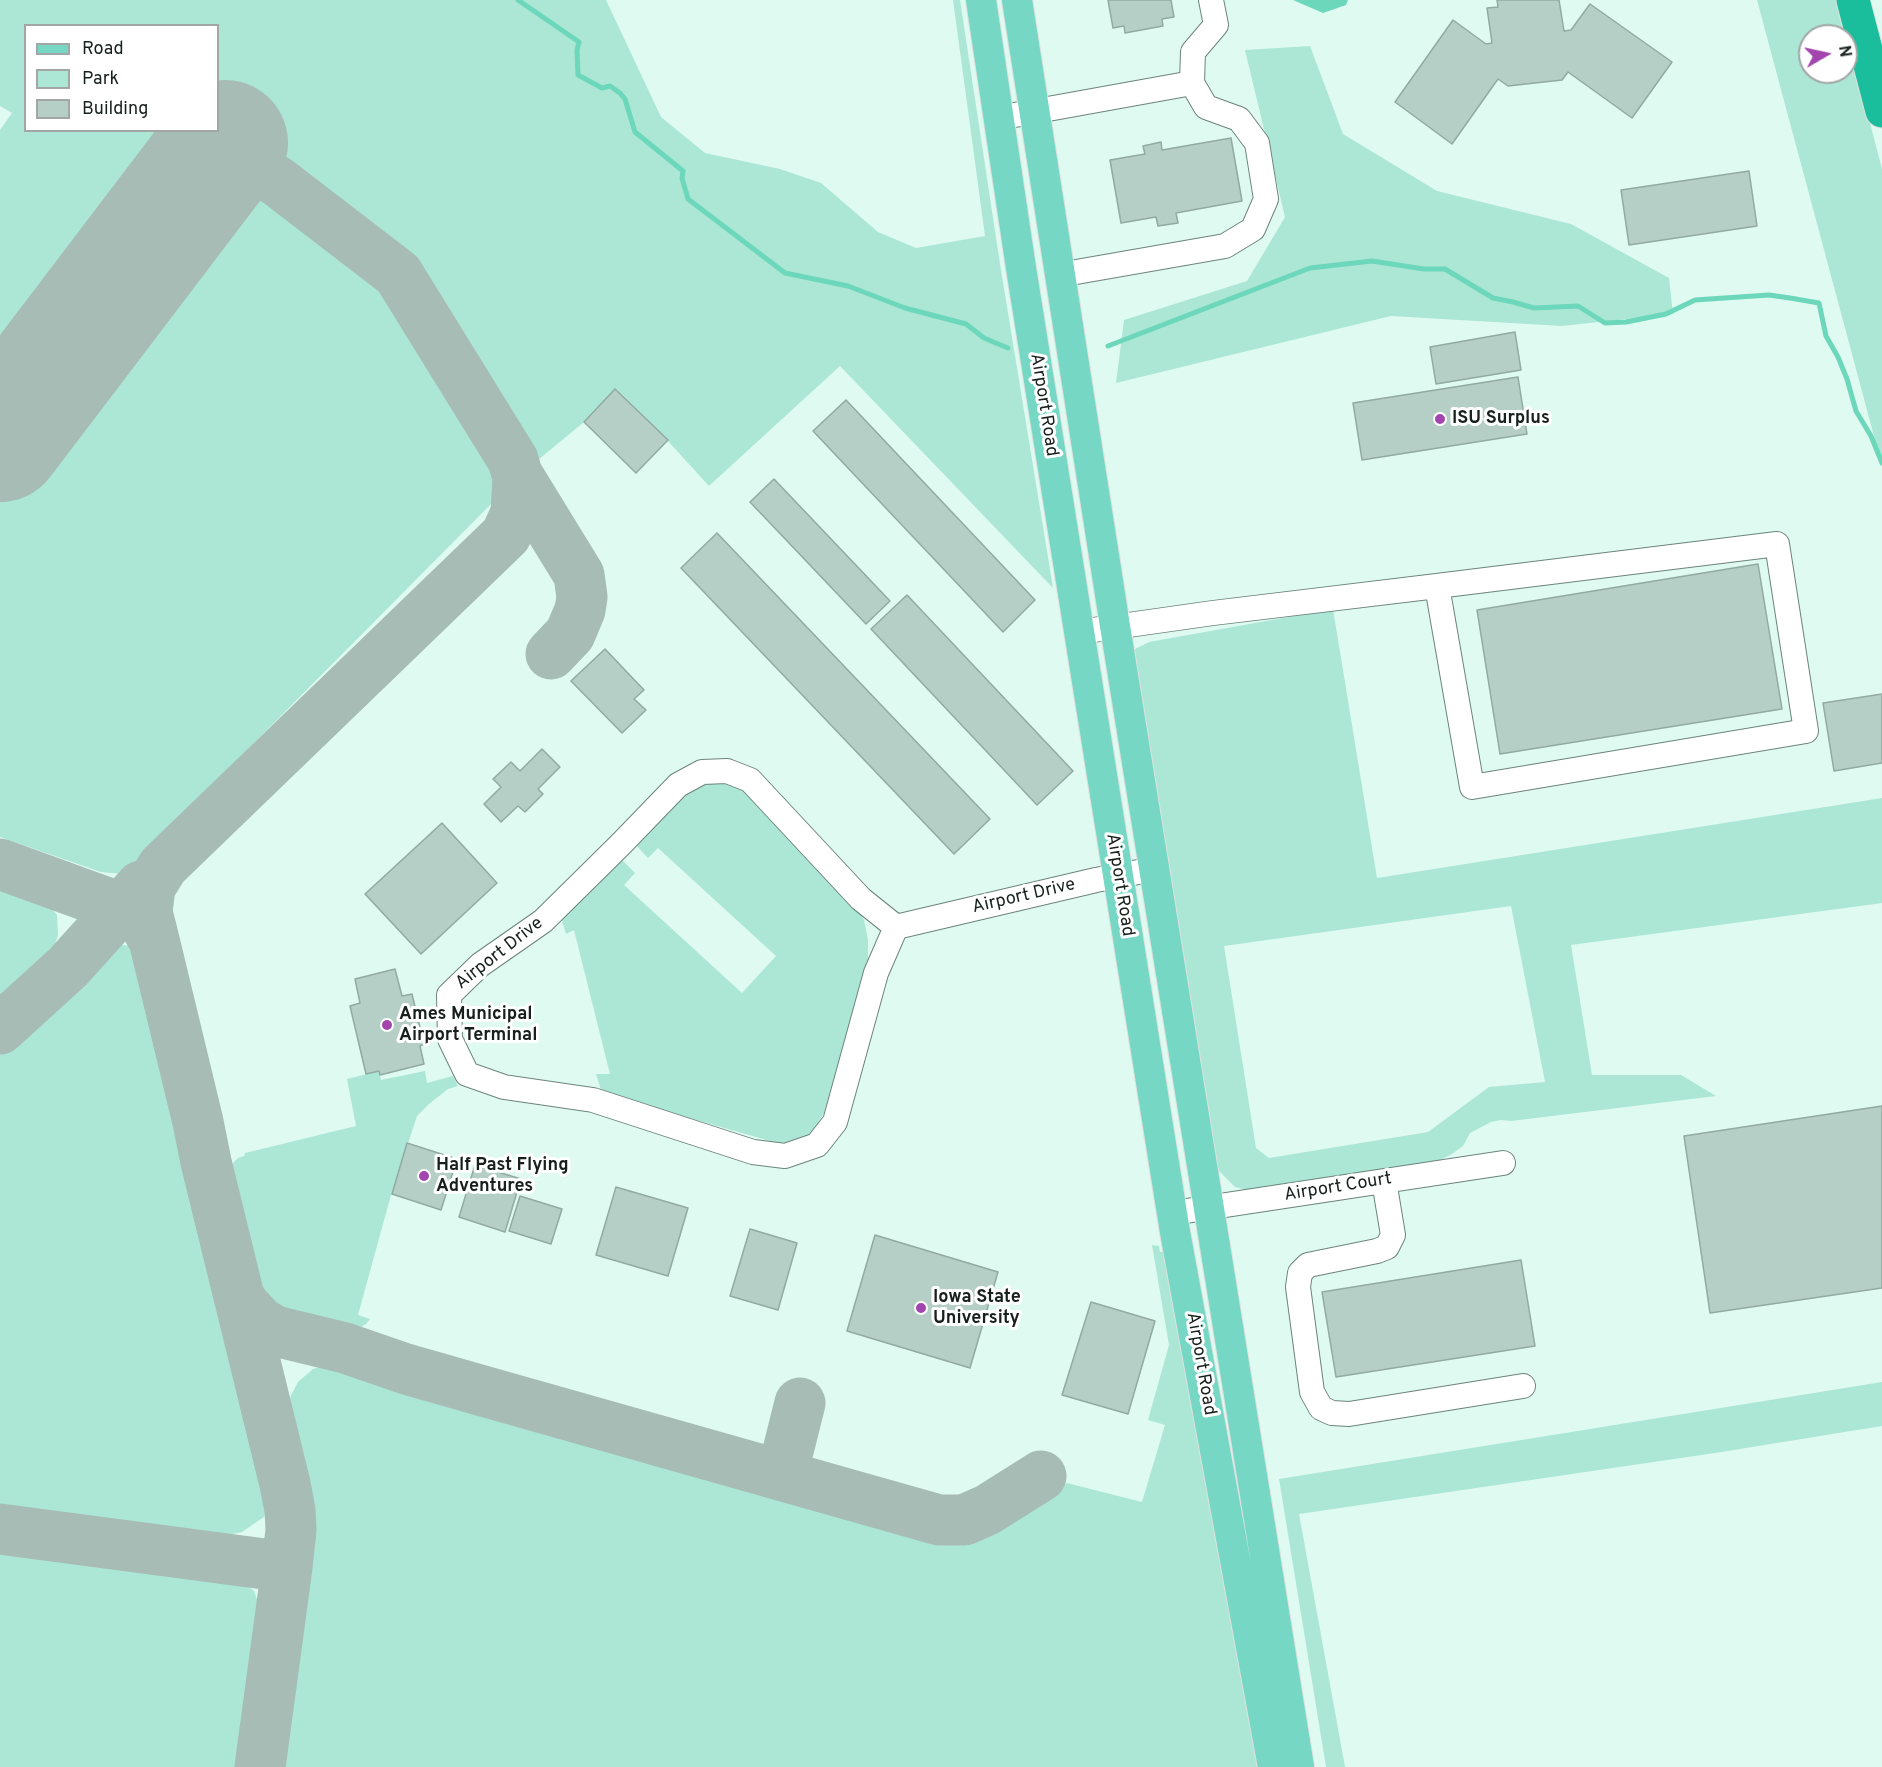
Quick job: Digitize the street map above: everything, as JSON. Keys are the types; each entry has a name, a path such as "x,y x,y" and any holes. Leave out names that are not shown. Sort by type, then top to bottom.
{"highway":[{"path":"1853,0 1882,111"}],"main road":[{"name":"Airport Road","path":"981,0 1173,1213 1273,1767"},
{"name":"Airport Road","path":"1017,0 1115,626 1299,1767"}],"street":[{"path":"1059,275 1225,246 1253,229 1266,198 1257,143 1239,119 1206,107 1192,83 1193,52 1215,25 1211,0"},
{"path":"998,118 1192,83"},
{"path":"1080,632 1115,626 1437,586 1777,544 1806,731 1472,787 1437,586"},
{"name":"Airport Drive","path":"727,771 750,780 861,899 896,927 876,973 835,1122 818,1145 785,1156 753,1152 593,1100 504,1087 467,1074 450,1040 449,995 480,965 543,921 678,785 702,772 727,771"},
{"name":"Airport Drive","path":"896,927 1118,875 1154,869"},
{"name":"Airport Court","path":"1173,1213 1503,1162"},
{"path":"1384,1181 1393,1235 1387,1247 1308,1265 1300,1273 1298,1287 1312,1392 1321,1408 1332,1413 1349,1414 1523,1386"}],"green space":[{"path":"0,0 606,0 661,117 705,153 780,169 821,183 878,232 916,248 985,236 953,0 960,0 1053,588 840,366 709,486 616,389 584,422 538,460 411,257 219,108 219,24 24,24 24,132 186,132 189,137 0,386 0,130 12,113 0,106"},
{"path":"1757,0 1838,0 1844,24 1798,24 1798,84 1858,84 1858,77 1882,169 1882,466"},
{"path":"1310,46 1343,134 1437,191 1571,224 1669,278 1673,314 1562,326 1391,316 1116,383 1124,320 1247,281 1285,217 1245,50"},
{"path":"232,183 266,193 387,282 497,463 502,493 124,874 101,872 0,837 0,490"},
{"path":"1333,609 1377,878 1882,798 1882,903 1571,945 1592,1075 1681,1075 1716,1096 1511,1121 1501,1120 1491,1122 1470,1133 1463,1146 1436,1162 1251,1191 1235,1187 1216,1168 1132,662 1135,649 1149,642","holes":["1511,906 1545,1082 1489,1087 1428,1132 1269,1158 1256,1148 1224,946"]},
{"path":"721,779 744,786 851,899 864,920 868,940 868,960 824,1113 811,1134 796,1142 777,1143 602,1093 596,1074 610,1074 574,930 566,934 560,914 619,857 635,873 624,885 742,993 776,956 658,848 648,858 633,842 685,789"},
{"path":"0,877 19,884 43,898 57,915 58,935 51,956 0,1005"},
{"path":"113,944 142,947 193,1167 270,1479 271,1495 264,1517 242,1532 215,1538 0,1509 0,1047"},
{"path":"379,1071 381,1080 425,1071 427,1083 453,1076 458,1086 448,1089 417,1116 391,1195 358,1315 370,1319 356,1330 343,1332 286,1315 258,1290 254,1279 251,1279 228,1184 233,1163 245,1153 356,1126 347,1079"},
{"path":"1152,1245 1159,1246 1160,1252 1165,1251 1263,1767 277,1767 305,1562 307,1527 305,1500 287,1412 291,1395 298,1382 313,1369 331,1364 349,1366 937,1533 984,1530 1067,1483 1142,1502 1165,1425 1148,1420 1169,1345"},
{"path":"1882,1382 1882,1426 1299,1514 1345,1767 1326,1767 1279,1479"},
{"path":"0,1541 203,1568 234,1575 254,1591 265,1621 246,1767 0,1767"}],"shaded area":[{"path":"1293,0 1348,0 1346,5 1323,13"}],"building":[{"path":"1108,0 1171,0 1174,17 1162,19 1163,26 1125,33 1124,26 1113,28"},
{"path":"1497,0 1559,0 1564,31 1571,30 1590,4 1672,62 1632,118 1568,72 1562,80 1508,86 1498,79 1452,144 1395,102 1453,20 1486,44 1492,43 1487,8 1498,7"},
{"path":"1231,138 1242,201 1176,213 1178,223 1158,226 1156,217 1121,223 1110,160 1145,154 1143,146 1161,142 1162,150"},
{"path":"1749,171 1757,226 1629,245 1621,190"},
{"path":"1515,332 1521,370 1436,384 1430,347"},
{"name":"ISU Surplus","path":"1518,377 1527,434 1362,460 1353,403"},
{"path":"615,389 668,440 636,473 584,422"},
{"path":"846,400 1035,600 1003,632 813,431"},
{"path":"774,479 890,601 866,624 750,502"},
{"path":"717,533 990,819 954,854 681,568"},
{"path":"1758,564 1782,709 1500,754 1477,610"},
{"path":"907,595 1073,771 1037,805 871,629"},
{"path":"605,649 644,690 634,699 646,710 622,733 571,681"},
{"path":"1882,694 1882,763 1834,771 1823,703"},
{"path":"542,749 560,767 538,789 543,794 525,812 518,806 501,822 484,804 501,787 493,779 511,762 520,771"},
{"path":"442,823 497,883 421,954 365,894"},
{"name":"Ames Municipal Airport Terminal","path":"395,969 402,996 412,994 424,1044 420,1046 424,1064 380,1075 379,1071 366,1074 350,1006 360,1003 355,979"},
{"path":"1882,1106 1882,1288 1710,1313 1684,1136"},
{"name":"Half Past Flying Adventures","path":"407,1143 457,1159 441,1210 392,1194"},
{"path":"475,1165 521,1179 505,1232 459,1217"},
{"path":"616,1187 688,1208 668,1276 596,1255"},
{"path":"520,1196 562,1209 551,1244 509,1231"},
{"path":"750,1229 797,1243 778,1310 730,1296"},
{"name":"Iowa State University","path":"875,1235 998,1272 970,1368 847,1331"},
{"path":"1521,1260 1535,1346 1336,1377 1322,1292"},
{"path":"1091,1302 1155,1321 1128,1414 1062,1395"}],"waterway":[{"path":"518,0 579,42 578,75 602,88 610,86 620,93 625,99 635,132 683,171 682,178 688,199 785,273 848,286 905,308 966,324 984,338 1008,348"},
{"path":"1108,346 1310,268 1372,261 1424,269 1445,269 1493,298 1534,308 1578,306 1605,323 1626,322 1666,314 1695,300 1769,295 1790,298 1819,303 1826,336 1847,379 1856,411 1871,436 1882,463"}],"taxiway":[{"path":"154,940 147,912 150,887 163,866 506,535 516,513 518,477 513,460 398,274 277,181 262,173 228,171 199,177 200,159 196,132"},
{"path":"517,474 579,575 582,597 580,610 570,634 551,654"},
{"path":"0,864 121,908 144,923 154,940 290,1510 291,1530 287,1567 260,1767"},
{"path":"0,1029 68,967 141,886"},
{"path":"239,1297 260,1322 275,1331 345,1348 406,1369 939,1520 964,1520 987,1510 1041,1476"},
{"path":"782,1475 800,1403"},
{"path":"0,1529 287,1567"}],"runway":[{"path":"0,439 225,143"}],"place":[{"name":"ISU Surplus","path":"1440,419"},
{"name":"Ames Municipal Airport Terminal","path":"387,1025"},
{"name":"Half Past Flying Adventures","path":"424,1176"},
{"name":"Iowa State University","path":"921,1308"}]}
